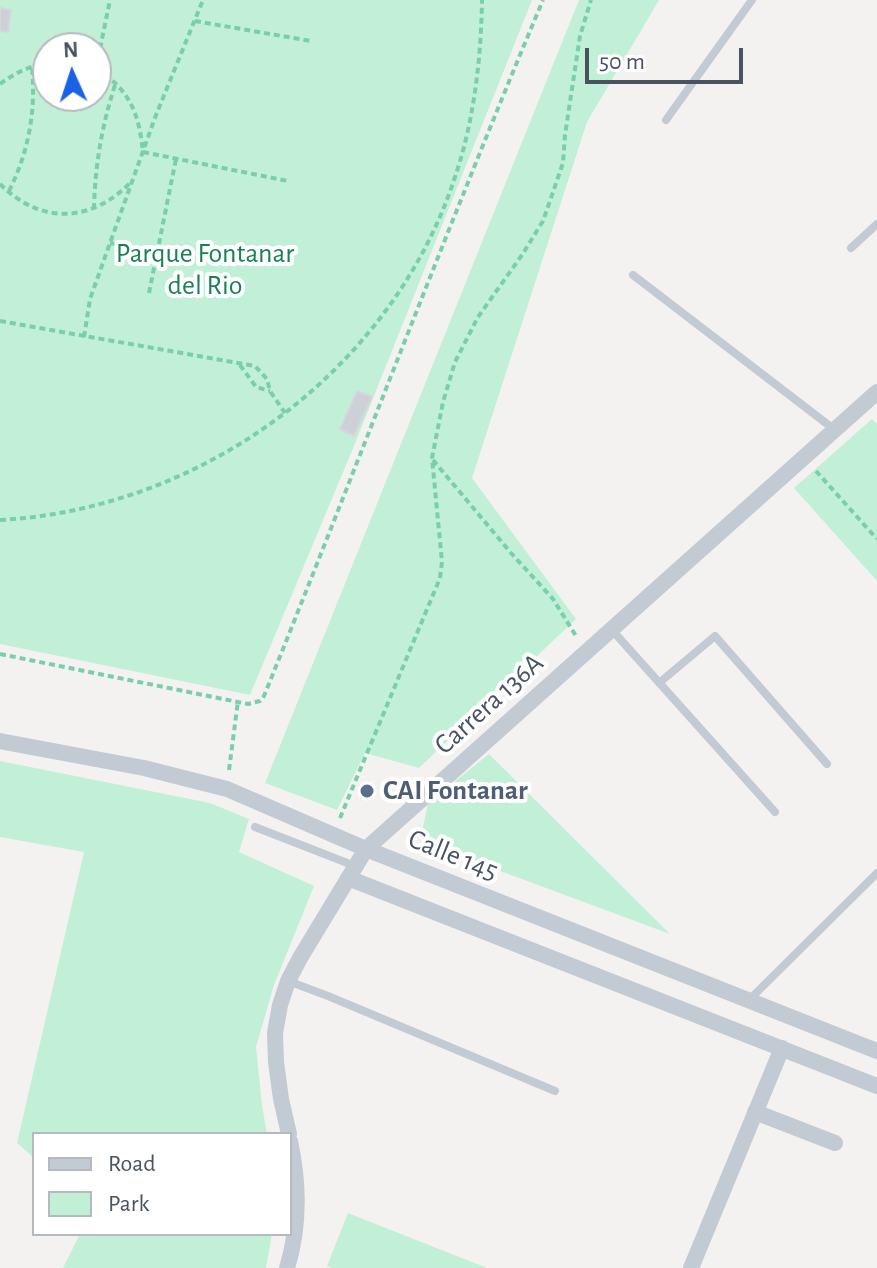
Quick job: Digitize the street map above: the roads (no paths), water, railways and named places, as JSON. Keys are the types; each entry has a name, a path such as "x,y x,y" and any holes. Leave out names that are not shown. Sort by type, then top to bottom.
{"street":[{"name":"Carrera 136A","path":"289,1132 276,1062 275,1033 280,1005 300,958 366,849 877,392"},
{"name":"Calle 145","path":"0,741 144,768 227,789 366,849 877,1051"},
{"path":"352,872 877,1086"},
{"path":"691,1268 782,1048"},
{"path":"755,1112 835,1143"},
{"path":"287,1268 297,1230 298,1198 292,1150"}],"lane":[{"path":"666,120 752,0"},
{"path":"851,248 877,224"},
{"path":"633,275 835,430"},
{"path":"611,629 775,812"},
{"path":"659,683 715,636 827,764"},
{"path":"255,827 352,872"},
{"path":"748,1000 877,873"},
{"path":"288,981 555,1091"}],"place":[{"name":"CAI Fontanar","path":"367,791"}],"park label":[{"name":"Parque Fontanar del Rio","path":"205,270"}]}
